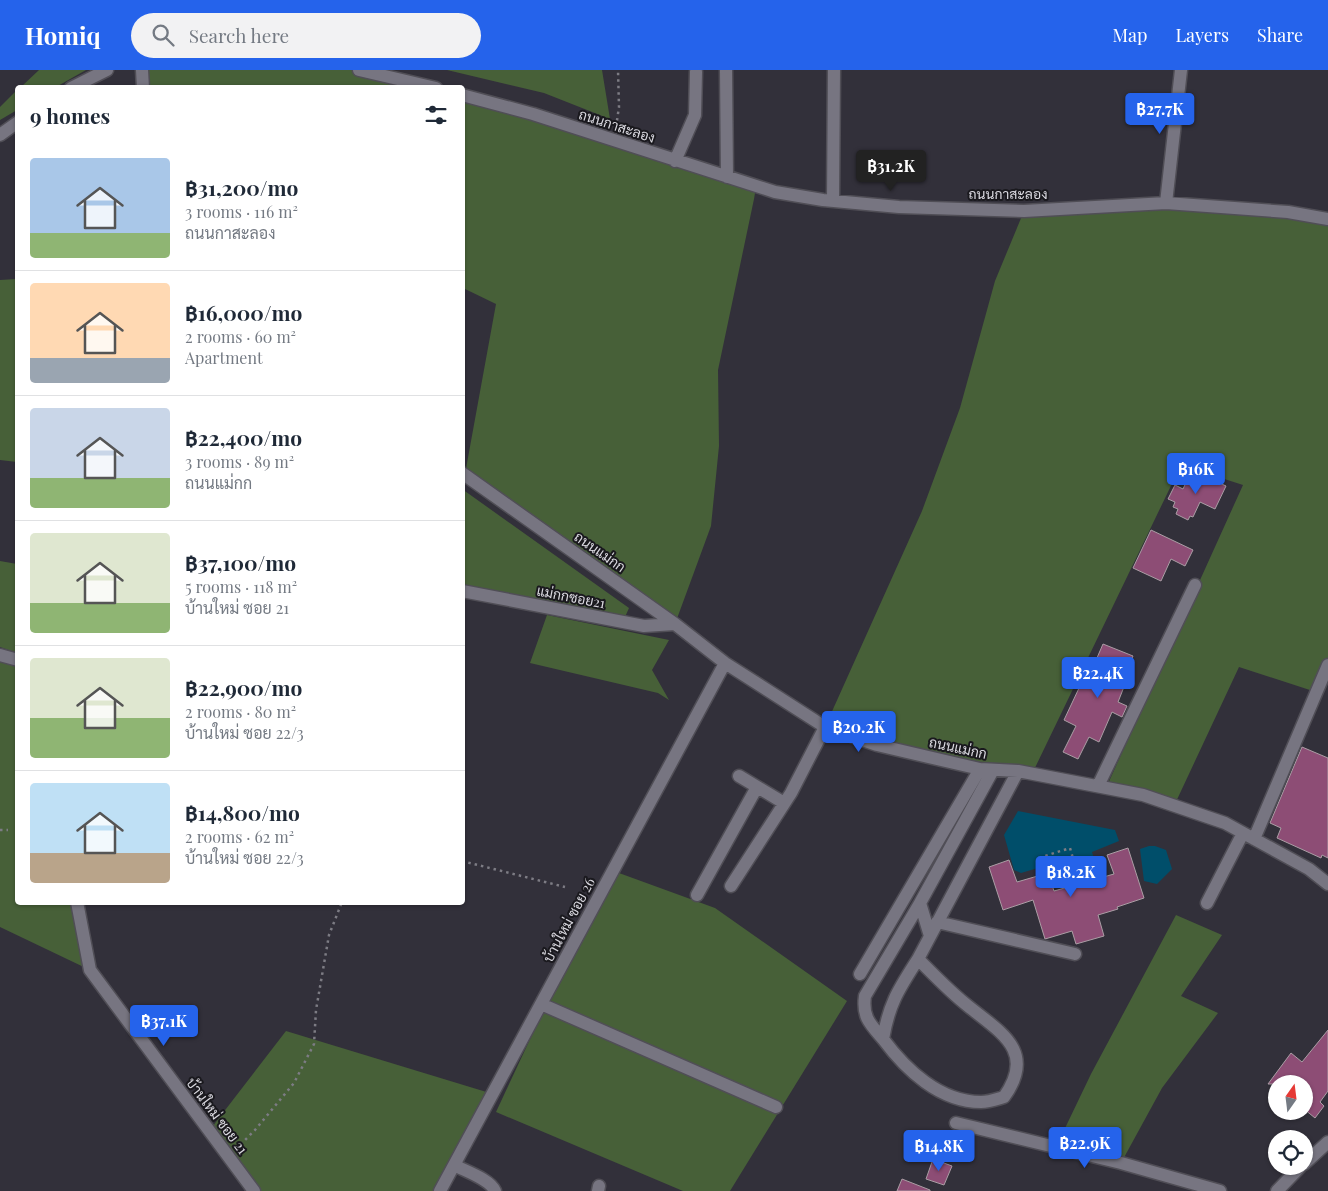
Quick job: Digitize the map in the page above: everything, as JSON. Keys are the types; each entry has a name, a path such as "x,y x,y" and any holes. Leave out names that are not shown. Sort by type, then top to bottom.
{"street":[{"path":"77,85 107,70"},
{"path":"142,70 143,85"},
{"path":"359,70 423,85"},
{"path":"726,70 727,178"},
{"path":"833,201 834,70"},
{"path":"1166,203 1181,70"},
{"path":"675,161 695,115 696,72"},
{"name":"ถนนกาสะลอง","path":"465,96 533,114 774,192 833,201 899,206 1024,211 1166,203 1288,212 1328,220"},
{"path":"0,135 15,124"},
{"name":"ถนนแม่กก","path":"465,475 675,624 725,663 825,726 877,745 987,770 1018,771 1143,795 1225,823 1309,869 1328,884"},
{"path":"1098,786 1195,585"},
{"name":"แม่กกซอย21","path":"465,592 644,626 675,624"},
{"path":"0,655 15,659"},
{"name":"บ้านใหม่ ซอย 26","path":"440,1191 725,663"},
{"path":"1207,903 1248,836 1328,664"},
{"path":"732,886 784,804 825,726"},
{"path":"918,959 967,1006 997,1028 1012,1045 1016,1059 1016,1075 1004,1097 981,1102 966,1100 939,1092 918,1077 893,1052 872,1027 865,1014 865,996 920,903 987,770"},
{"path":"860,974 987,770"},
{"path":"883,1039 886,1018 893,998 918,959 1018,771"},
{"path":"739,776 784,804"},
{"path":"697,895 757,787"},
{"path":"920,903 930,936"},
{"name":"บ้านใหม่ ซอย 21","path":"78,905 90,970 254,1191"},
{"path":"937,922 1075,954"},
{"path":"541,1004 776,1107"},
{"path":"956,1123 1121,1163 1220,1191"},
{"path":"1313,1155 1328,1142"},
{"path":"454,1165 488,1182 495,1191"},
{"path":"1277,1191 1292,1175"}],"path":[{"path":"614,141 619,107 618,70"},
{"path":"0,830 8,830"},
{"path":"1048,867 1045,856 1070,848 1080,883"},
{"path":"465,862 565,887"},
{"path":"228,1157 255,1130 294,1083 314,1044 316,1010 329,935 341,905"}],"green space":[{"path":"39,70 86,70 60,85 23,85"},
{"path":"142,70 359,70 427,85 143,85"},
{"path":"447,70 602,70 610,119 544,93"},
{"path":"15,92 15,111 0,120 0,107"},
{"path":"465,96 756,187 718,370 719,446 711,526 675,624 465,474 496,304 465,289"},
{"path":"1114,205 1328,219 1328,665 1316,692 1239,667 1174,806 1106,788 1243,485 1181,465 1032,774 825,727 922,511 960,408 995,281 1024,211"},
{"path":"15,279 15,462 0,460 0,280"},
{"path":"465,491 629,608 625,617 465,585"},
{"path":"0,561 15,564 15,652 0,647"},
{"path":"547,615 669,640 652,670 669,700 658,693 530,663"},
{"path":"0,655 15,659 15,905 77,905 90,970 0,927"},
{"path":"619,873 715,908 847,1001 730,1191 683,1191 496,1112 540,1018"},
{"path":"1176,915 1222,935 1181,996 1218,1013 1162,1088 1121,1163 1056,1147 1091,1074"},
{"path":"286,1031 493,1094 440,1191 254,1191 209,1131"}],"water":[{"path":"1018,811 1115,830 1119,841 1092,852 1098,872 1060,886 1055,863 1021,873 1014,870 1004,835"},
{"path":"1149,846 1166,850 1172,869 1157,884 1144,881 1140,849"}],"building":[{"path":"1192,470 1226,486 1215,509 1200,502 1193,517 1190,516 1188,520 1176,514 1178,509 1173,507 1175,502 1168,499 1175,485 1183,489"},
{"path":"1151,530 1193,550 1185,566 1171,559 1161,581 1133,568"},
{"path":"1103,644 1133,656 1130,663 1133,664 1118,702 1127,706 1122,717 1112,712 1099,742 1089,737 1078,759 1063,752 1076,726 1064,720 1080,686 1084,688"},
{"path":"1302,747 1328,758 1328,858 1322,855 1321,858 1277,838 1281,828 1270,823"},
{"path":"1128,848 1144,898 1098,915 1104,936 1076,944 1072,931 1045,939 1033,900 1003,910 989,867 1009,860 1017,882 1048,873 1054,891 1114,874 1107,855"},
{"path":"1328,1030 1328,1091 1320,1102 1324,1106 1315,1118 1313,1116 1313,1075 1275,1075 1291,1053 1302,1062"},
{"path":"933,1159 952,1166 944,1185 926,1179"},
{"path":"902,1179 930,1190 930,1191 897,1191"}]}
